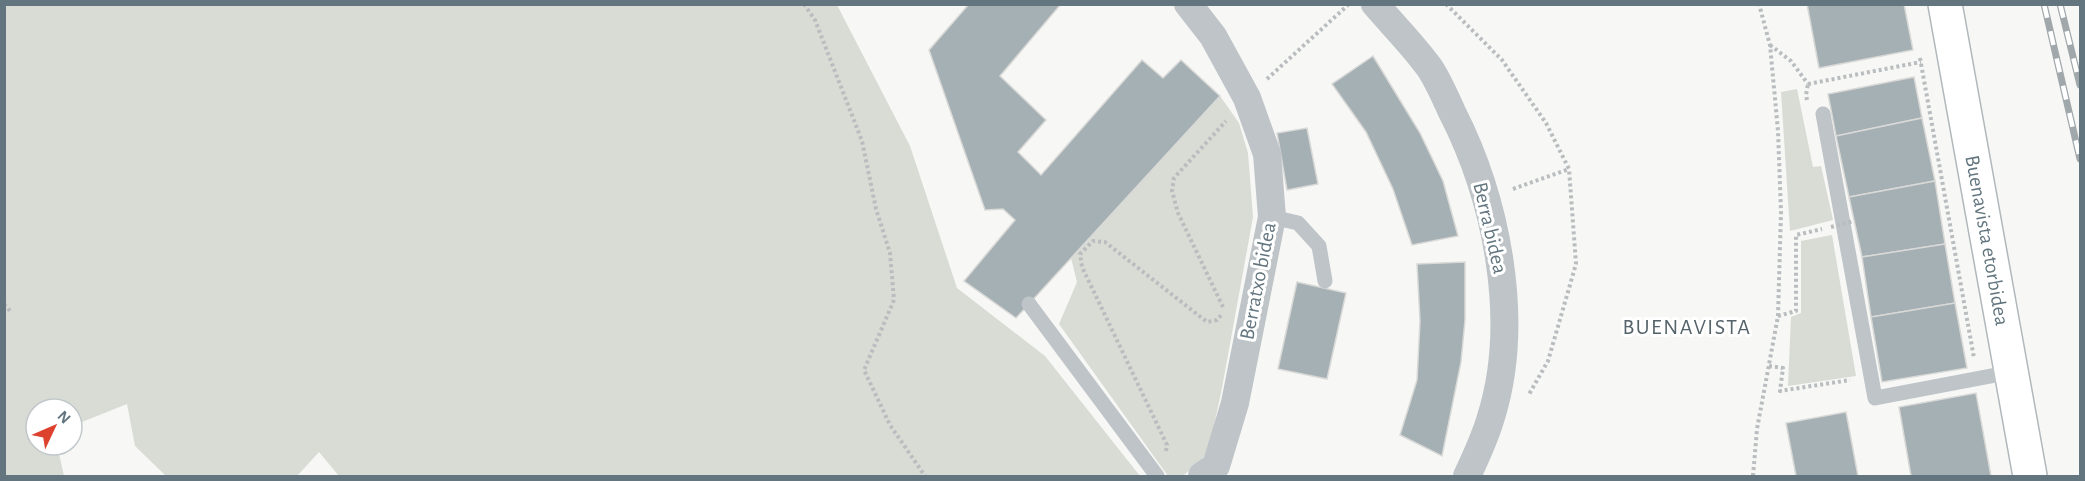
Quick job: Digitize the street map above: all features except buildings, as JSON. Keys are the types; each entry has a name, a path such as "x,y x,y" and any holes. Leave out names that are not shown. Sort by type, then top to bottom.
{"main road":[{"name":"Buenavista etorbidea","path":"1945,4 2030,477"}],"street":[{"name":"Berratxo bidea","path":"1188,4 1213,36 1247,98 1267,154 1272,217 1235,403 1209,471"},
{"name":"Berra bidea","path":"1375,4 1429,68 1467,142 1486,199 1502,271 1504,323 1500,376 1492,416 1467,477"}],"lane":[{"path":"1823,114 1875,398 2012,372"},
{"path":"1272,217 1298,223 1319,246 1325,281"},
{"path":"1029,304 1155,473"}],"path":[{"path":"804,4 815,20 862,141 876,209 890,254 894,300 864,370 890,425 925,477"},
{"path":"1155,473 1164,461 1167,445 1082,267 1080,254 1093,241 1105,242 1207,322 1216,320 1223,313 1223,304 1178,213 1172,191 1174,178 1247,98 1348,4"},
{"path":"1446,4 1502,60 1546,123 1569,169 1576,264 1548,361 1519,410 1506,417 1492,416"},
{"path":"1753,477 1757,429 1778,316 1781,212 1778,131 1770,45 1759,4"},
{"path":"1770,45 1791,61 1808,84 1921,62"},
{"path":"1486,199 1569,169"},
{"path":"1778,316 1796,311 1796,236 1854,221"},
{"path":"4,304 12,313"},
{"path":"1769,366 1783,368 1780,391 1872,376"}],"shaded area":[{"path":"4,5 837,5 910,146 957,288 1045,356 1140,476 339,476 319,452 297,476 166,476 135,446 127,404 84,421 84,397 24,397 24,457 60,457 64,476 5,476"},
{"path":"1797,89 1813,167 1821,166 1833,220 1790,231 1781,92"},
{"path":"1220,96 1239,123 1248,153 1253,217 1208,453 1183,476 1168,476 1059,324 1077,282 1071,258"},
{"path":"1832,235 1856,376 1788,386 1791,317 1801,313 1801,241"}],"railway":[{"path":"2044,4 2080,159"},
{"path":"2060,4 2080,85"}],"district":[{"name":"BUENAVISTA","path":"1687,327"}]}
